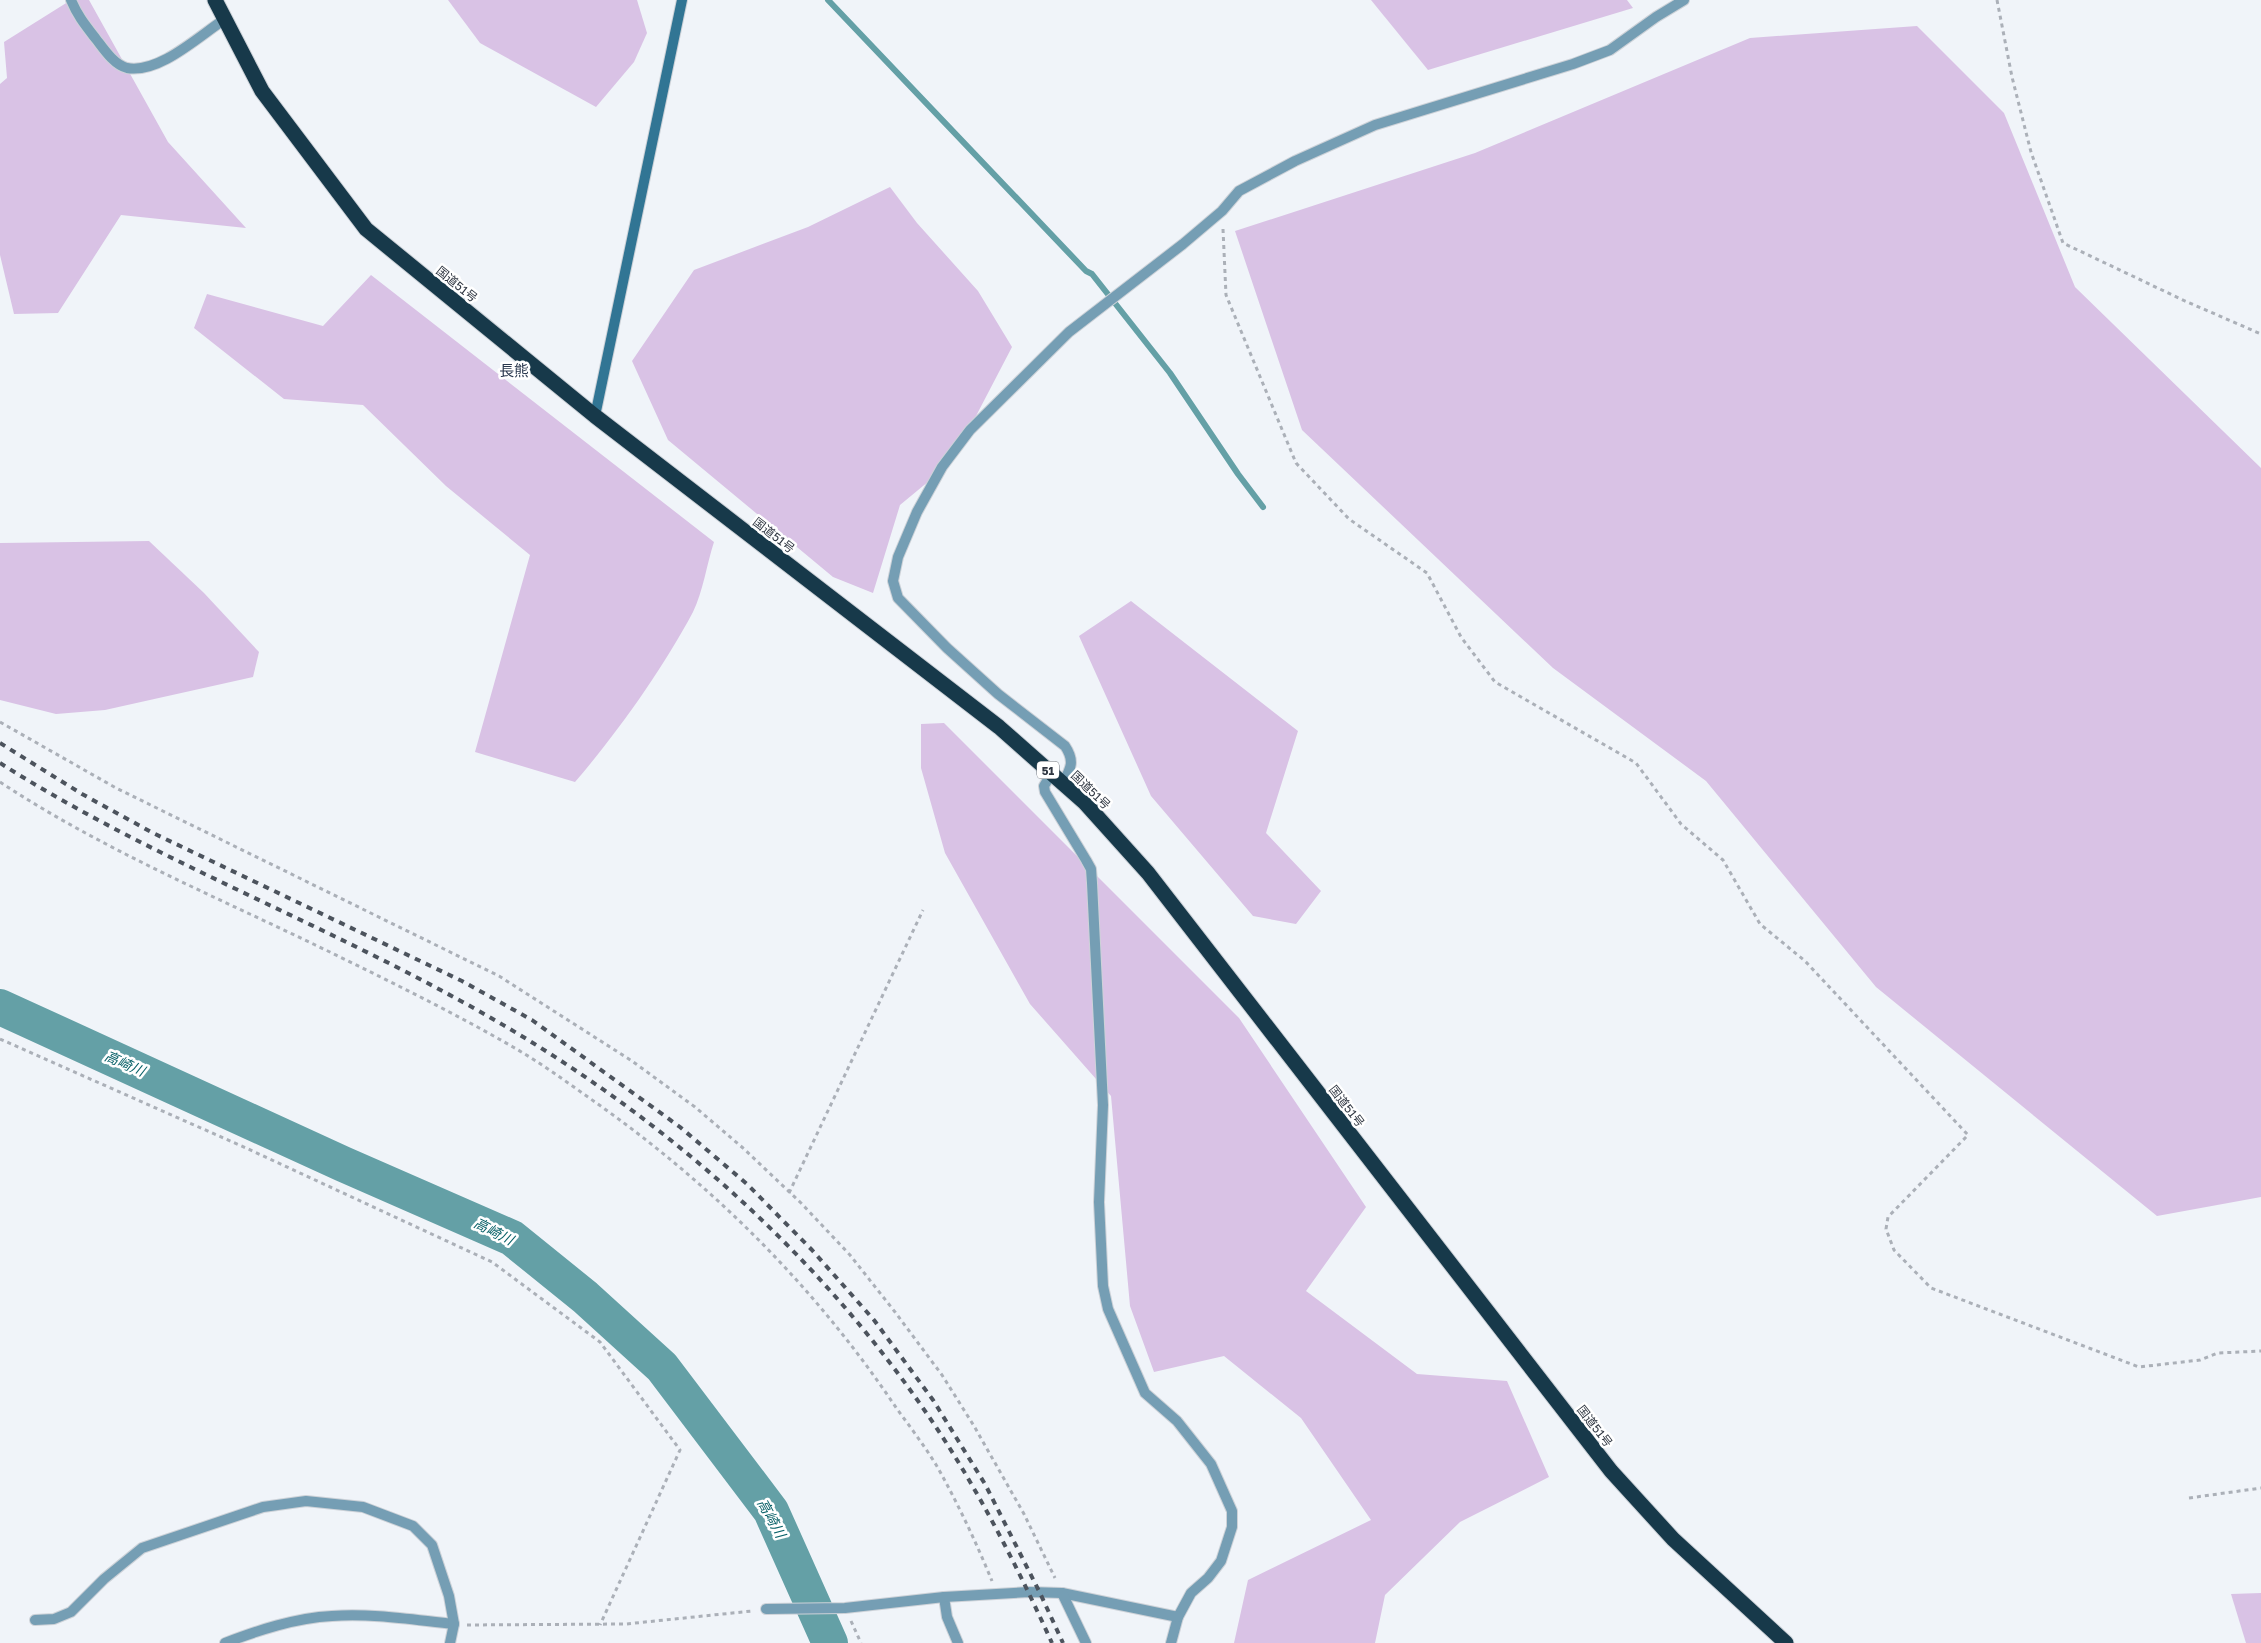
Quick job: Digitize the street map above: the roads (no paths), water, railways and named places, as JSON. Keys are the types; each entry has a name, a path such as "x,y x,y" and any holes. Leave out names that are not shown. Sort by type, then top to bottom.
{"highway":[{"name":"国道51号","path":"215,0 262,91 366,229 595,416 1000,727 1085,803 1148,873 1611,1471 1673,1539 1786,1643"}],"street":[{"path":"71,0 76,12 110,57 125,68 142,67 166,60 225,19"},
{"path":"595,416 682,0"},
{"path":"1171,1643 1178,1617 1191,1593 1208,1578 1221,1561 1232,1527 1232,1511 1211,1464 1177,1421 1145,1393 1108,1309 1103,1286 1099,1202 1103,1104 1091,869 1045,792 1044,786 1072,766 1070,755 1065,746 998,694 947,648 898,598 893,581 898,557 917,512 942,466 970,430 1069,332 1183,244 1222,211 1238,191 1375,124 1573,64 1610,50 1656,17 1684,0"},
{"path":"35,1620 54,1619 71,1612 104,1579 142,1548 263,1507 306,1502 363,1507 413,1526 432,1545 449,1596 454,1624 450,1643"},
{"path":"766,1609 846,1608 996,1592 1062,1592 1178,1617"},
{"path":"1062,1592 1086,1643"},
{"path":"944,1597 947,1617 958,1643"},
{"path":"225,1643 260,1630 296,1621 332,1616 373,1616 454,1624"}],"waterway":[{"path":"828,0 1086,271 1092,274 1170,373 1238,474 1263,507"},
{"name":"高崎川","path":"0,1007 343,1164 512,1238 585,1297 662,1367 771,1511 830,1643"}],"railway":[{"path":"0,743 82,794 153,833 462,981 532,1020 680,1127 747,1184 812,1250 874,1320 933,1400 985,1484 1063,1643"},
{"path":"0,763 55,796 169,857 344,941 459,1000 532,1043 603,1090 671,1141 736,1196 797,1255 854,1318 906,1384 954,1455 994,1524 1052,1643"}],"district":[{"name":"長熊","path":"514,370"}]}
